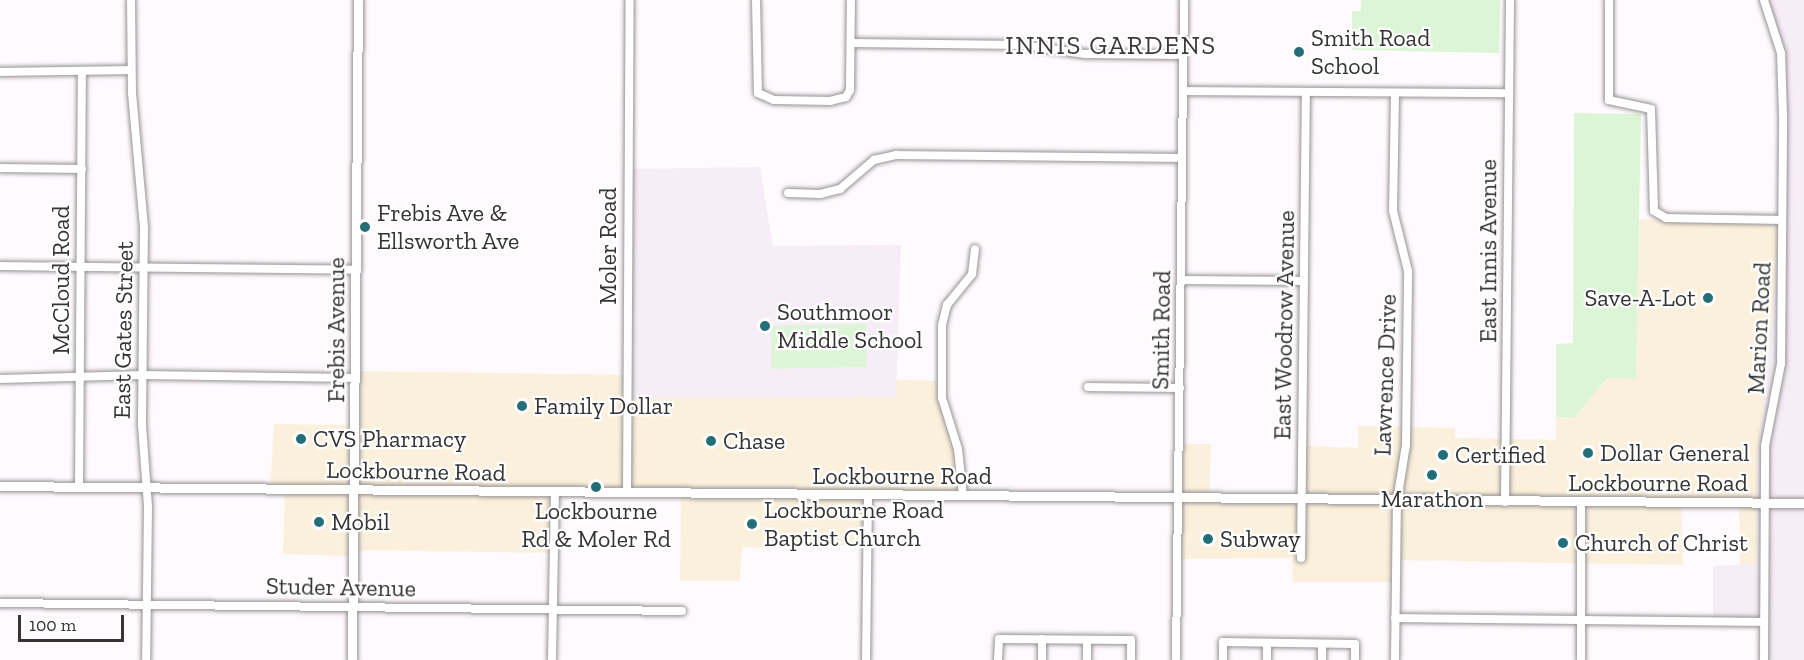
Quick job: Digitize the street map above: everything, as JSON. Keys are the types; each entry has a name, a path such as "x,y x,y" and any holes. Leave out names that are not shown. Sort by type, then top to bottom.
{"main road":[{"name":"Frebis Avenue","path":"352,660 358,0"},
{"name":"Lockbourne Road","path":"0,486 1581,503 1804,503"}],"street":[{"name":"East Gates Street","path":"131,0 131,70 143,192 142,446 147,488 146,660"},
{"name":"Moler Road","path":"627,493 630,0"},
{"path":"756,0 758,93 774,100 830,101 846,97 851,43 851,0"},
{"name":"Smith Road","path":"1176,660 1180,498 1184,0"},
{"name":"East Innis Avenue","path":"1505,502 1509,0"},
{"path":"1609,0 1610,100 1651,109 1654,211 1666,218 1782,220"},
{"name":"Marion Road","path":"1764,0 1782,64 1780,377 1764,446 1764,660"},
{"path":"851,43 1023,45 1085,54 1184,55"},
{"path":"0,72 131,70"},
{"name":"McCloud Road","path":"79,487 82,72"},
{"path":"1183,91 1509,93"},
{"name":"East Woodrow Avenue","path":"1301,558 1306,93"},
{"name":"Lawrence Drive","path":"1395,93 1393,211 1408,271 1406,445 1396,501 1395,660"},
{"path":"788,193 819,194 840,189 874,160 896,155 1182,158"},
{"path":"0,168 82,169"},
{"path":"963,496 958,449 942,398 942,325 947,305 972,274 975,249"},
{"path":"0,266 356,270"},
{"path":"1182,280 1304,281"},
{"path":"0,379 80,379 142,375 355,378"},
{"path":"1088,387 1180,388"},
{"path":"552,660 555,492"},
{"path":"866,660 868,496"},
{"path":"1581,503 1581,660"},
{"name":"Studer Avenue","path":"0,603 682,611"},
{"path":"1395,618 1764,622"},
{"path":"998,660 999,639 1131,640 1131,660"},
{"path":"1042,639 1042,660"},
{"path":"1087,639 1087,660"},
{"path":"1223,660 1223,642 1355,644 1355,660"},
{"path":"1267,643 1267,660"},
{"path":"1322,644 1322,660"}],"shaded area":[{"path":"1764,0 1804,0 1804,660 1766,660 1766,620 1713,620 1713,566 1757,564 1757,469 1781,225 1781,66"},
{"name":"Southmoor Middle School","path":"760,167 773,246 901,245 896,397 631,398 631,169"},
{"path":"1639,219 1781,225 1757,469 1757,564 1740,565 1739,502 1681,503 1683,565 1398,560 1397,582 1293,582 1292,558 1178,559 1181,444 1211,444 1209,499 1300,500 1302,446 1358,448 1358,426 1455,428 1455,438 1556,440 1556,417 1574,418 1607,378 1636,379"},
{"path":"352,371 631,375 896,396 896,380 940,381 962,468 962,497 869,496 868,546 777,543 776,548 742,547 740,581 680,581 681,494 555,492 553,553 364,550 352,556 283,554 285,490 270,489 274,424 352,425"}],"green space":[{"path":"1361,0 1500,0 1499,53 1352,50 1352,11 1361,11"},
{"path":"1574,113 1641,114 1636,379 1607,378 1574,418 1556,417 1556,344 1573,343"},
{"path":"866,324 867,367 772,369 771,326"}],"place":[{"name":"Smith Road School","path":"1299,52"},
{"name":"Frebis Ave & Ellsworth Ave","path":"365,227"},
{"name":"Save-A-Lot","path":"1708,298"},
{"name":"Southmoor Middle School","path":"765,326"},
{"name":"Family Dollar","path":"522,406"},
{"name":"CVS Pharmacy","path":"301,439"},
{"name":"Chase","path":"711,441"},
{"name":"Dollar General","path":"1588,453"},
{"name":"Certified","path":"1443,455"},
{"name":"Marathon","path":"1432,475"},
{"name":"Lockbourne Rd & Moler Rd","path":"596,487"},
{"name":"Mobil","path":"319,522"},
{"name":"Lockbourne Road Baptist Church","path":"752,524"},
{"name":"Subway","path":"1208,539"},
{"name":"Church of Christ","path":"1563,543"}],"district":[{"name":"INNIS GARDENS","path":"1111,46"}]}
